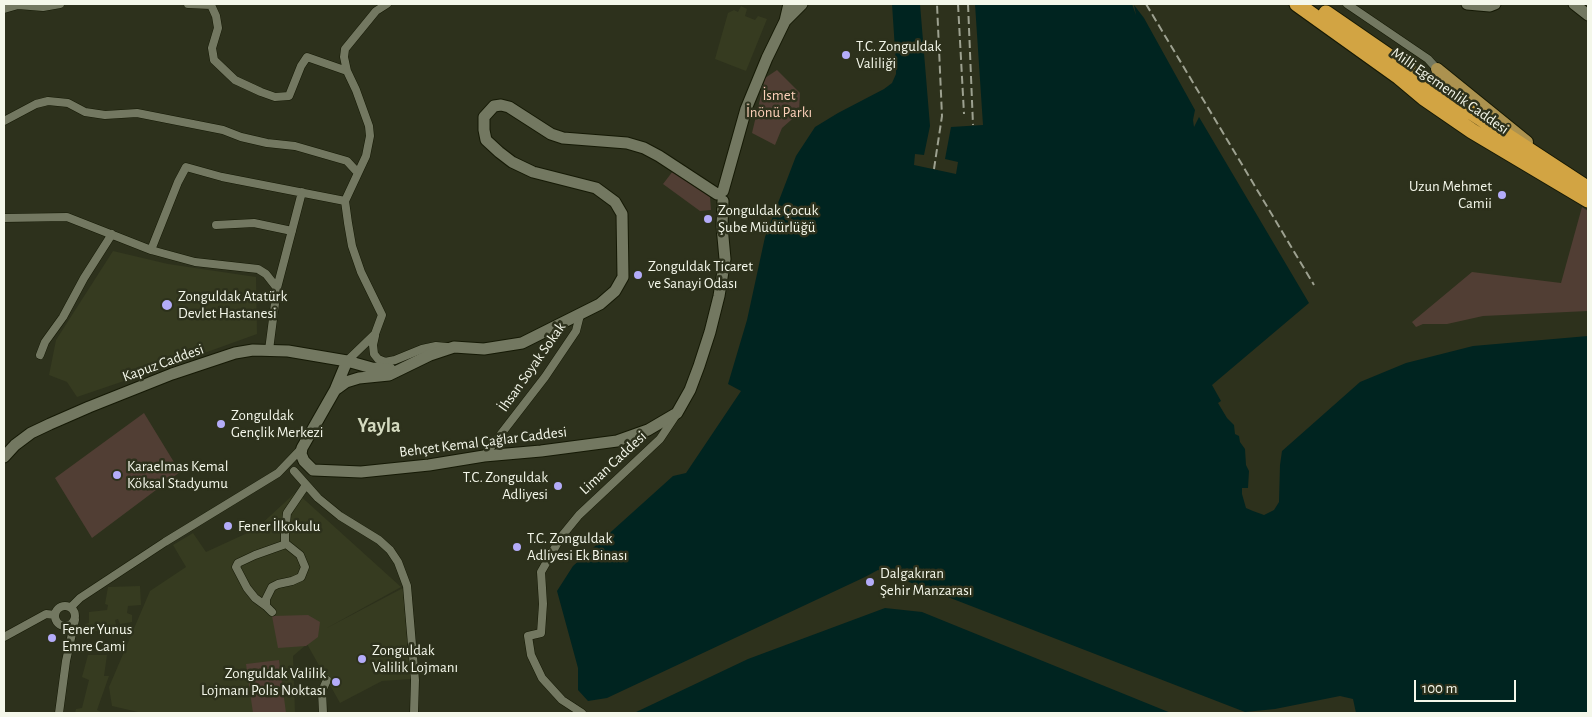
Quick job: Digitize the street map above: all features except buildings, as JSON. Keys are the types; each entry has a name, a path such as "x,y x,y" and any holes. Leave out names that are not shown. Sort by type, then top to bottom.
{"highway":[{"name":"Milli Egemenlik Caddesi","path":"1297,4 1399,76 1588,189"},
{"name":"Milli Egemenlik Caddesi","path":"1312,4 1434,96 1472,131 1588,200"}],"main road":[{"path":"785,21 789,4"},
{"path":"785,21 802,4"},
{"path":"1467,4 1490,6 1495,4"},
{"path":"1574,4 1588,15"},
{"name":"Liman Caddesi","path":"677,413 690,390 699,366 719,296 725,259 721,195 746,109 785,21"},
{"path":"1434,96 1447,84 1438,70"},
{"path":"1438,70 1521,136 1563,173"},
{"path":"335,390 346,382 359,378 389,374 430,355 454,347 484,349 522,343 600,304 615,291 623,277 622,214 615,202 596,188 533,172 512,162 490,145 486,140 484,117 494,106 510,107 551,134 562,138 627,143 644,148 721,195"},
{"name":"Kapuz Caddesi","path":"4,457 15,445 31,433 97,403 172,374 235,353 253,350 288,351 347,361 372,368 406,367"},
{"path":"329,358 335,368 335,390"},
{"path":"313,470 304,461 301,454 302,448 335,390 347,361"},
{"name":"Behçet Kemal Çağlar Caddesi","path":"313,470 361,472 617,440 648,430 677,413"}],"street":[{"path":"4,9 18,5 43,6 60,4"},
{"path":"188,4 211,5 216,16 218,28 212,48 214,60 235,80 261,92 275,97 289,96 301,66 307,57 347,71"},
{"path":"387,4 376,11 345,49 344,57 347,71 356,90 370,131 366,156 345,200 352,246 360,272 382,316 373,345 374,354 378,359 385,362 396,360 422,349 436,346 454,347"},
{"path":"1347,4 1428,59 1438,70"},
{"path":"4,121 36,104 48,101 68,103 85,112 105,115 137,114 223,130 241,137 267,143 295,146 347,162 358,172"},
{"path":"152,250 178,182 186,167 222,177 345,200"},
{"path":"269,350 277,288 302,192"},
{"path":"4,218 67,217 152,250 195,262 258,269 266,274 277,288"},
{"path":"216,224 254,223 292,232"},
{"path":"40,356 45,342 63,317 84,278 112,234"},
{"name":"İhsan Soyak Sokak","path":"484,456 545,377 576,331 580,315"},
{"path":"347,361 375,334"},
{"name":"Liman Caddesi","path":"582,713 562,700 542,678 531,655 528,636 541,633 543,604 541,572 561,537 579,515 660,439 677,413"},
{"path":"75,620 70,625 61,626 56,621 55,615 61,607 71,607 80,598 165,542 278,473 302,448"},
{"path":"278,473 313,470"},
{"path":"294,471 318,498 340,516 379,540 390,550 401,568 407,586 415,680 414,713"},
{"path":"266,606 266,599 272,587 301,577 305,567 300,555 286,544 285,533 287,512 306,485"},
{"path":"272,612 251,593 236,567 238,563 255,554 286,544"},
{"path":"59,713 66,661 75,620 75,612 71,607"},
{"path":"4,637 46,614 55,615"},
{"path":"323,713 322,691 327,680"}],"shaded area":[{"path":"741,6 747,9 745,16 755,20 758,16 767,19 746,71 715,59 728,13 734,10 738,12"},
{"name":"Zonguldak Atatürk Devlet Hastanesi","path":"113,251 168,264 256,277 257,334 77,397 67,382 49,375 56,340"},
{"path":"296,492 401,587 325,629 403,588 411,679 382,681 340,703 307,644 293,656 295,713 142,713 112,706 109,687 150,591 186,567 173,545 193,533 206,552 256,529"},
{"path":"140,586 141,605 128,606 127,613 132,615 132,622 120,624 118,619 115,620 117,629 87,632 85,624 89,623 89,612 107,610 108,605 105,604 108,587"},
{"path":"88,655 107,655 104,676 109,676 97,710 101,712 75,713 76,709 82,708 89,680 82,677"}],"green space":[{"name":"İsmet İnönü Parkı","path":"777,70 800,93 799,113 782,128 775,145 752,133 765,78"},
{"path":"673,171 710,197 711,210 700,211 663,184"},
{"path":"1582,207 1588,211 1588,311 1483,316 1447,324 1423,324 1416,327 1412,322 1472,272 1561,283"},
{"name":"Karaelmas Kemal Köksal Stadyumu","path":"144,413 180,472 92,538 55,478"},
{"path":"308,615 320,622 318,637 306,646 278,648 272,616"},
{"path":"279,660 286,713 253,713 246,664"}],"water":[{"path":"892,4 920,4 930,126 924,155 915,154 914,165 956,174 958,162 945,159 951,127 983,125 975,4 1132,4 1136,15 1134,5 1144,18 1195,110 1194,127 1199,117 1309,303 1212,385 1221,401 1218,403 1227,418 1234,425 1235,434 1239,436 1240,442 1245,449 1246,465 1249,471 1248,488 1242,488 1242,494 1246,508 1264,515 1274,510 1279,502 1282,451 1360,382 1406,363 1473,346 1588,336 1588,713 1356,713 1353,699 1340,696 1275,709 1245,712 878,570 607,698 588,701 578,690 578,668 557,591 573,566 673,476 686,473 741,391 728,384 747,320 765,237 796,156 815,127 892,83 896,74 896,65"},
{"path":"885,608 922,612 1171,713 634,713 748,659"}],"railway":[{"path":"934,169 942,116 937,4"},
{"path":"958,4 964,114"},
{"path":"968,4 973,125"},
{"path":"1146,4 1314,285"}],"place":[{"name":"T.C. Zonguldak Valiliği","path":"846,55"},
{"name":"Uzun Mehmet Camii","path":"1502,195"},
{"name":"Zonguldak Çocuk Şube Müdürlüğü","path":"708,219"},
{"name":"Zonguldak Ticaret ve Sanayi Odası","path":"638,275"},
{"name":"Zonguldak Atatürk Devlet Hastanesi","path":"167,305"},
{"name":"Zonguldak Gençlik Merkezi","path":"221,424"},
{"name":"Karaelmas Kemal Köksal Stadyumu","path":"117,475"},
{"name":"T.C. Zonguldak Adliyesi","path":"558,486"},
{"name":"Fener İlkokulu","path":"228,526"},
{"name":"T.C. Zonguldak Adliyesi Ek Binası","path":"517,547"},
{"name":"Dalgakıran Şehir Manzarası","path":"870,582"},
{"name":"Fener Yunus Emre Cami","path":"52,638"},
{"name":"Zonguldak Valilik Lojmanı","path":"362,659"},
{"name":"Zonguldak Valilik Lojmanı Polis Noktası","path":"336,682"}],"district":[{"name":"Yayla","path":"379,426"}]}
